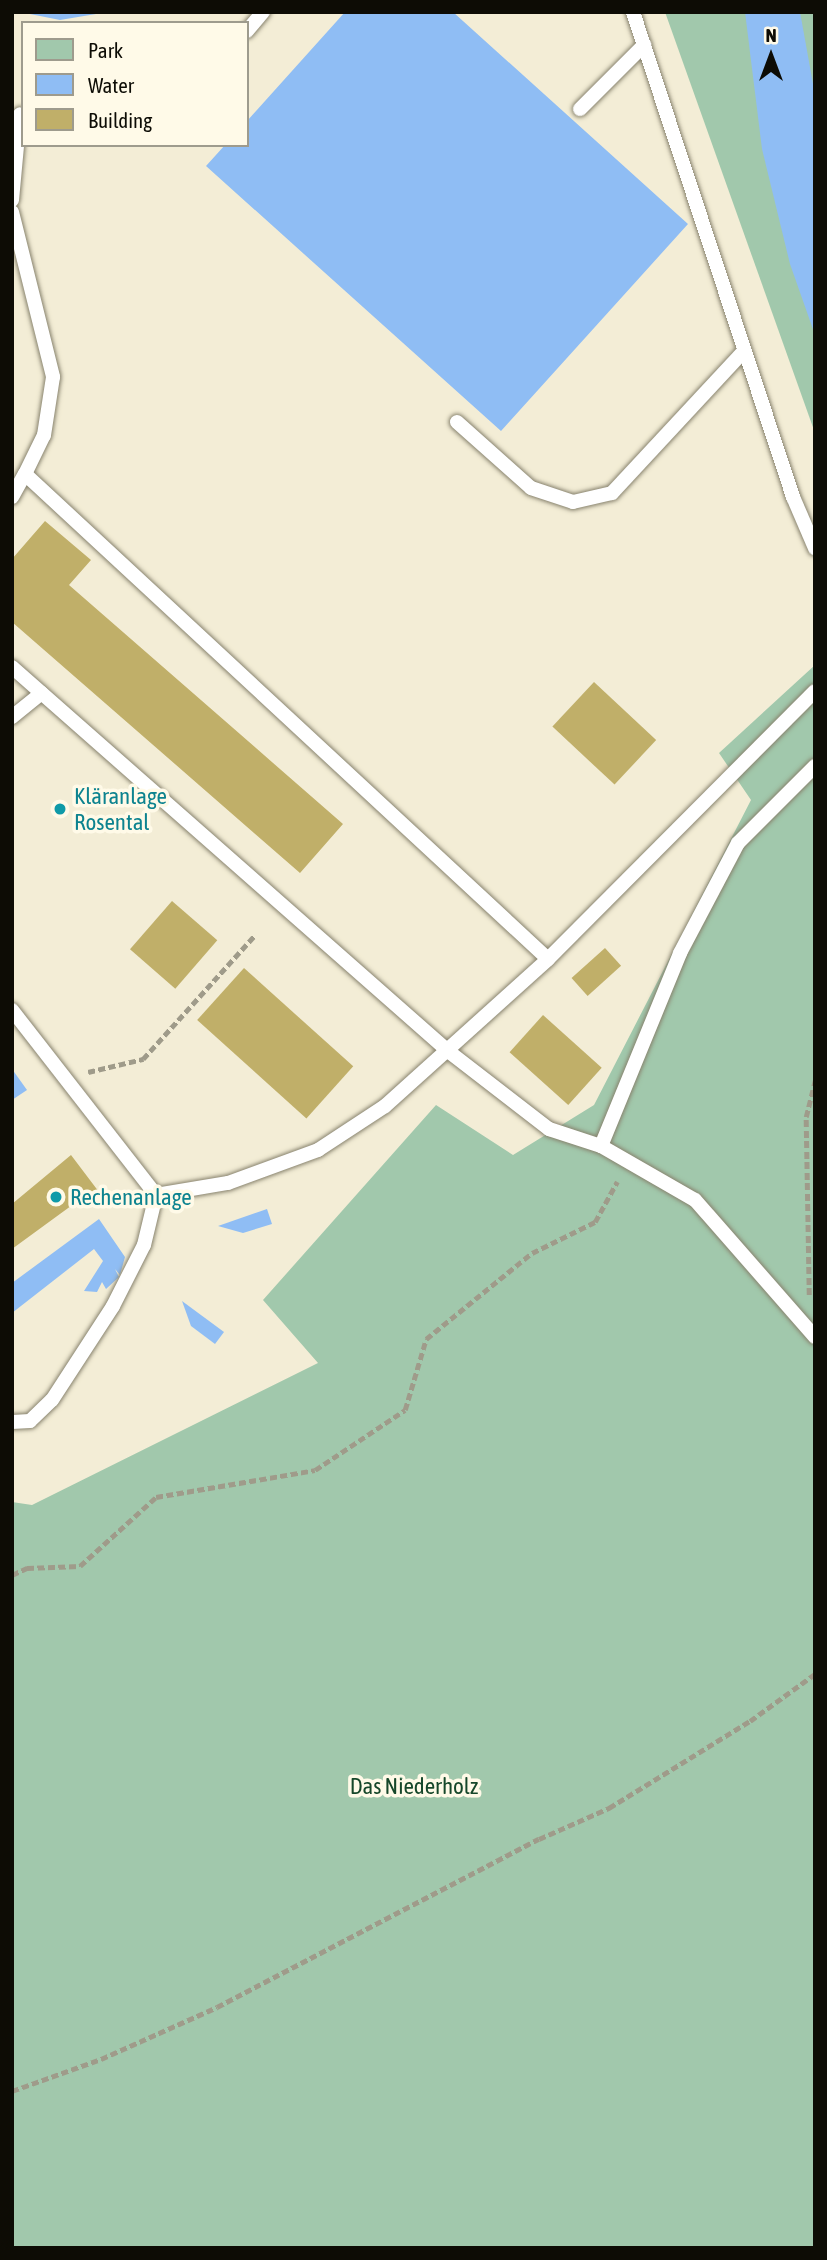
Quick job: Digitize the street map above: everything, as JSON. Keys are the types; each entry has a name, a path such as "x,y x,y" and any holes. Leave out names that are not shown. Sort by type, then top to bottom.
{"lane":[{"path":"248,30 263,12"},
{"path":"633,12 744,351 815,548"},
{"path":"580,110 644,45"},
{"path":"12,200 18,110"},
{"path":"12,212 53,377 44,435 12,497"},
{"path":"457,422 531,488 573,502 612,493 744,351"},
{"path":"25,474 548,959"},
{"path":"12,667 448,1051 549,1129 601,1146 695,1200 812,1332"},
{"path":"156,1195 228,1183 318,1150 385,1106 548,959 815,691"},
{"path":"12,717 42,693"},
{"path":"601,1146 680,953 738,843 815,766"},
{"path":"12,1010 156,1195"},
{"path":"12,1422 30,1420 52,1401 113,1306 144,1245 156,1195"}],"path":[{"path":"65,1075 143,1059 255,935"},
{"path":"812,1332 806,1117 815,1080"},
{"path":"12,1576 27,1568 80,1566 156,1497 315,1469 405,1410 426,1339 532,1253 596,1222 618,1181 601,1146"},
{"path":"12,2091 101,2059 217,2007 539,1839 609,1808 750,1721 815,1674"}],"green space":[{"path":"665,12 815,12 815,433"},
{"name":"Das Niederholz","path":"815,665 815,2248 12,2248 12,1502 32,1505 318,1363 263,1300 436,1105 513,1155 594,1105 751,800 719,753"}],"water":[{"path":"20,12 108,12 60,20"},
{"path":"345,12 453,12 688,224 501,431 206,166 223,147 248,147 248,120"},
{"path":"745,12 800,12 815,95 815,335 790,264 762,149"},
{"path":"12,1069 27,1090 12,1100"},
{"path":"267,1209 272,1224 243,1233 218,1226"},
{"path":"99,1219 125,1257 120,1275 115,1269 119,1277 106,1289 102,1282 97,1292 84,1291 103,1261 94,1249 12,1313 12,1283"},
{"path":"182,1301 224,1332 215,1344 191,1326"}],"building":[{"path":"45,521 91,560 69,585 343,824 300,873 12,622 12,559"},
{"path":"594,682 656,740 615,785 552,727"},
{"path":"172,901 217,940 175,989 130,949"},
{"path":"605,948 621,966 588,996 572,978"},
{"path":"244,968 353,1066 306,1118 197,1020"},
{"path":"543,1015 602,1068 568,1105 510,1052"},
{"name":"Rechenanlage","path":"71,1155 99,1192 78,1207 75,1203 12,1249 12,1204"}],"place":[{"name":"Kläranlage Rosental","path":"60,809"},
{"name":"Rechenanlage","path":"56,1197"}]}
